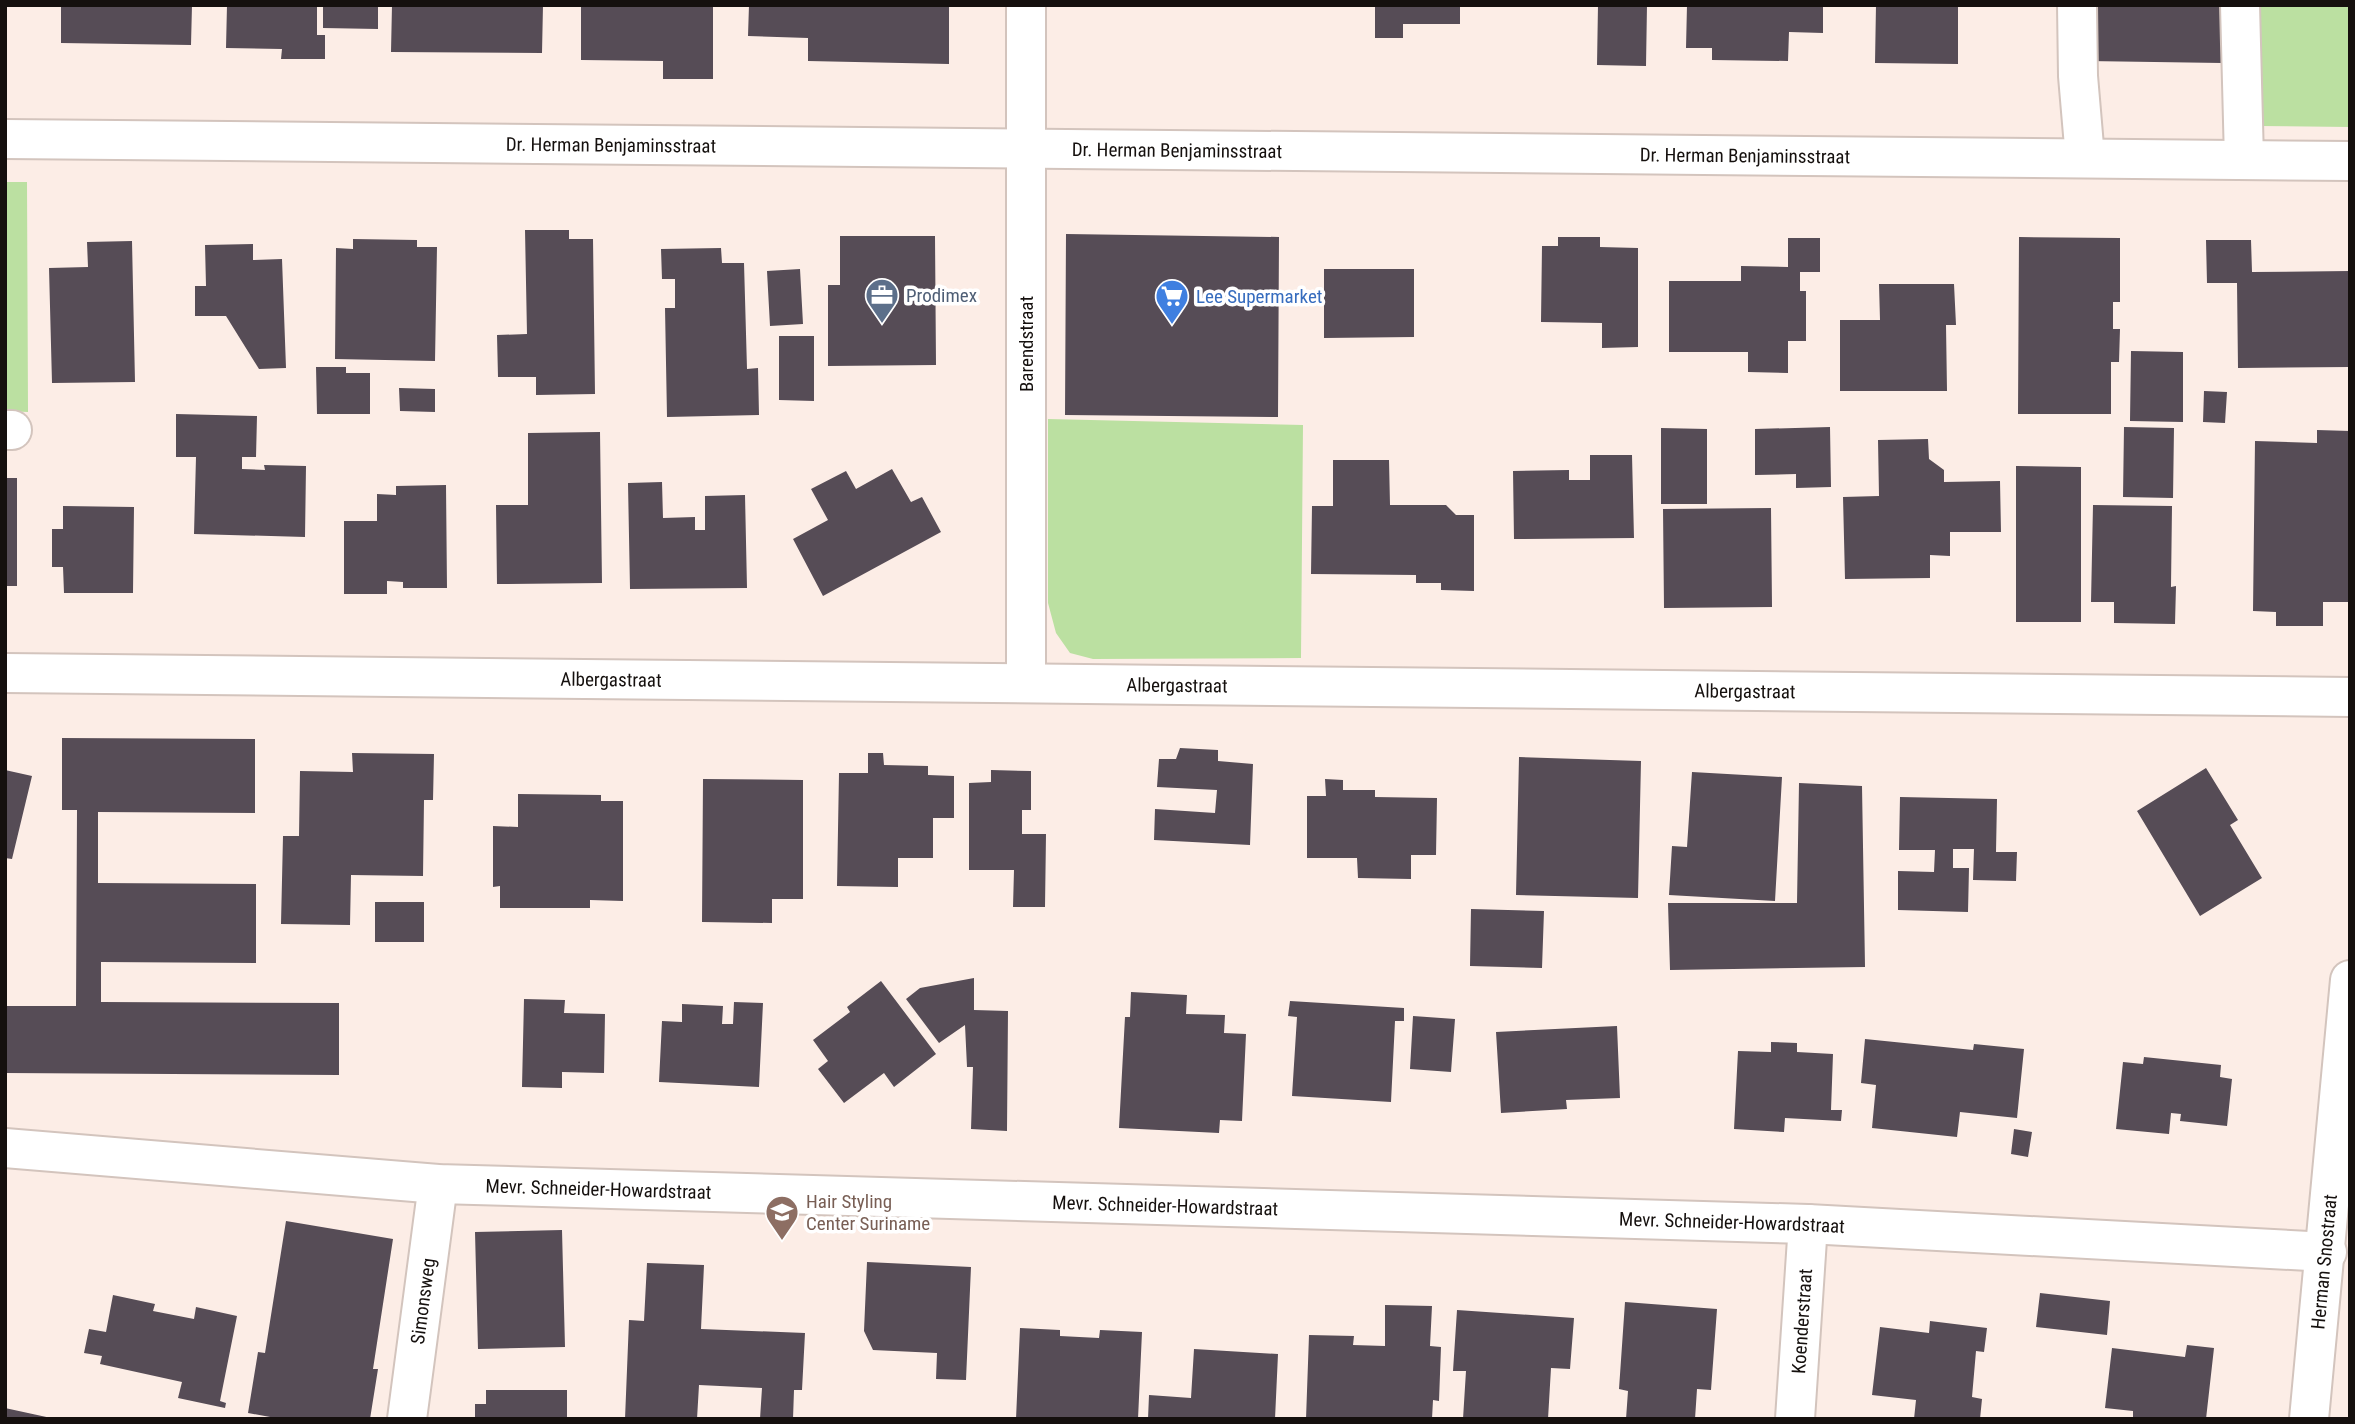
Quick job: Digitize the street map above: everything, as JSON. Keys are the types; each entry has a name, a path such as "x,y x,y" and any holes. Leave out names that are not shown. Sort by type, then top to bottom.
{"street":[{"name":"Barendstraat","path":"1026,5 1026,683"},
{"path":"2077,5 2078,76 2085,158"},
{"path":"2240,5 2244,160"},
{"name":"Dr. Herman Benjaminsstraat","path":"5,139 2350,161"},
{"name":"Albergastraat","path":"5,673 2350,696"},
{"name":"Herman Snostraat","path":"2309,1419 2327,1252 2350,980"},
{"name":"Mevr. Schneider-Howardstraat","path":"5,1148 438,1184 1808,1224 2327,1252"},
{"name":"Simonsweg","path":"407,1419 438,1184"},
{"name":"Koenderstraat","path":"1795,1419 1808,1224"}],"green space":[{"path":"2259,5 2350,5 2350,127 2258,126"},
{"path":"5,182 27,182 28,412 5,411"},
{"path":"1048,419 1303,425 1301,658 1093,659 1070,653 1056,633 1048,603"}],"building":[{"path":"61,5 192,5 191,45 61,43"},
{"path":"227,5 317,5 317,35 325,35 325,59 281,59 282,49 226,48"},
{"path":"323,5 378,5 378,29 323,28"},
{"path":"392,5 543,5 542,53 391,52"},
{"path":"581,5 713,5 713,79 663,79 663,61 581,60"},
{"path":"749,5 949,5 949,64 808,61 808,38 748,36"},
{"path":"1375,5 1460,5 1460,24 1403,24 1403,38 1375,38"},
{"path":"1598,5 1647,5 1646,66 1597,65"},
{"path":"1687,5 1823,5 1823,33 1789,32 1788,61 1712,60 1712,48 1686,48"},
{"path":"1876,5 1958,5 1958,64 1875,63"},
{"path":"2087,5 2223,5 2222,63 2087,61"},
{"path":"525,230 569,230 569,239 593,239 595,394 536,395 536,377 498,377 497,335 527,334"},
{"name":"Lee Supermarket","path":"1066,234 1279,237 1278,417 1065,415"},
{"name":"Prodimex","path":"840,236 935,236 936,365 828,366 828,285 840,285"},
{"path":"1558,237 1600,237 1600,247 1638,248 1638,347 1602,348 1602,323 1541,322 1542,246 1558,246"},
{"path":"2019,237 2120,238 2120,302 2113,302 2113,329 2120,329 2119,362 2111,362 2111,414 2018,414"},
{"path":"1788,238 1820,238 1820,272 1800,272 1800,291 1806,291 1806,341 1788,341 1788,373 1748,372 1748,352 1669,352 1669,281 1741,281 1741,266 1788,267"},
{"path":"353,239 417,240 417,247 437,247 435,361 335,359 336,248 353,249"},
{"path":"2206,240 2251,240 2252,272 2350,271 2350,367 2238,368 2237,283 2207,283"},
{"path":"132,241 135,382 52,383 49,268 88,267 87,242"},
{"path":"253,244 253,260 282,259 286,368 259,369 226,316 195,316 195,286 206,286 205,245"},
{"path":"721,248 722,263 744,263 747,369 758,368 759,415 667,417 665,308 675,308 675,279 662,279 661,249"},
{"path":"800,269 803,324 770,326 767,271"},
{"path":"1324,269 1414,269 1414,337 1324,338"},
{"path":"1879,284 1954,284 1956,325 1946,325 1947,391 1840,391 1840,320 1880,320"},
{"path":"779,336 814,336 814,401 779,400"},
{"path":"2131,351 2183,352 2183,422 2130,421"},
{"path":"316,367 346,367 346,373 370,373 370,414 317,414"},
{"path":"399,388 435,389 435,412 400,411"},
{"path":"2204,391 2227,392 2225,423 2203,422"},
{"path":"176,414 257,416 256,457 242,457 242,469 265,470 264,465 306,466 305,537 194,534 196,457 176,457"},
{"path":"1830,427 1831,487 1796,488 1796,474 1755,475 1755,429"},
{"path":"2124,427 2174,428 2173,498 2123,497"},
{"path":"1661,428 1707,429 1707,504 1661,504"},
{"path":"2317,430 2350,431 2350,602 2323,602 2323,626 2276,626 2276,612 2253,611 2255,441 2317,443"},
{"path":"600,432 602,583 497,584 496,505 528,505 528,433"},
{"path":"1928,439 1929,459 1944,470 1944,482 2000,481 2001,532 1950,532 1950,556 1930,555 1930,578 1845,579 1843,497 1879,496 1878,440"},
{"path":"1590,455 1632,455 1634,538 1514,539 1513,471 1569,470 1569,480 1590,480"},
{"path":"1333,460 1389,460 1390,505 1446,505 1456,515 1474,515 1474,591 1441,590 1441,583 1416,583 1416,575 1311,574 1312,506 1333,506"},
{"path":"2016,466 2081,467 2081,622 2016,622"},
{"path":"892,469 911,502 922,497 941,532 823,596 793,539 828,520 811,489 846,471 856,489"},
{"path":"5,478 17,478 17,586 5,586"},
{"path":"662,482 663,518 695,517 695,530 705,530 705,496 745,495 747,588 630,589 628,483"},
{"path":"446,485 447,588 403,588 403,582 387,581 387,594 344,594 344,521 377,521 377,494 396,495 396,486"},
{"path":"2093,505 2172,506 2171,587 2176,586 2175,624 2114,623 2114,602 2091,602"},
{"path":"63,506 134,507 133,593 64,593 63,567 52,567 52,529 63,529"},
{"path":"1771,508 1772,607 1664,608 1663,509"},
{"path":"62,738 255,739 255,813 98,812 98,883 256,884 256,963 101,962 101,1002 339,1003 339,1075 5,1073 5,1006 76,1006 77,810 62,810"},
{"path":"1180,748 1218,750 1218,761 1253,764 1250,845 1154,840 1155,809 1215,813 1217,790 1157,787 1159,759 1176,759"},
{"path":"352,753 434,754 433,800 424,800 423,876 351,875 350,925 281,924 283,836 299,836 300,771 353,772"},
{"path":"868,753 883,753 884,765 928,766 928,775 954,776 954,818 933,818 933,858 898,858 898,887 837,886 839,773 868,773"},
{"path":"1519,757 1641,761 1638,898 1516,895"},
{"path":"2206,768 2238,820 2230,825 2262,878 2200,916 2137,811"},
{"path":"5,770 32,776 12,859 5,858"},
{"path":"991,770 1031,771 1031,810 1022,810 1022,834 1046,834 1045,907 1013,907 1014,870 969,870 969,783 991,782"},
{"path":"1692,772 1782,777 1775,901 1669,895 1672,846 1687,847"},
{"path":"703,779 803,780 803,899 772,899 772,923 702,922"},
{"path":"1325,779 1343,780 1343,790 1375,790 1375,797 1437,798 1436,855 1411,855 1411,879 1358,878 1357,858 1307,858 1307,796 1326,796"},
{"path":"1799,783 1862,786 1865,967 1670,970 1668,903 1797,903"},
{"path":"518,794 601,795 601,801 623,801 623,901 590,900 590,908 500,908 500,886 493,887 493,826 518,827"},
{"path":"1900,797 1997,799 1996,852 2017,852 2016,881 1973,880 1974,849 1953,849 1953,868 1969,868 1968,912 1898,910 1898,871 1934,872 1935,850 1899,850"},
{"path":"375,902 424,902 424,942 375,942"},
{"path":"1471,909 1544,911 1542,968 1470,966"},
{"path":"974,978 974,1010 1008,1011 1007,1131 971,1129 973,1067 967,1067 965,1025 939,1043 906,999 920,988"},
{"path":"881,981 936,1054 894,1087 884,1073 844,1103 818,1069 828,1061 813,1040 850,1012 847,1007"},
{"path":"1131,992 1187,995 1186,1014 1225,1015 1224,1033 1246,1034 1242,1121 1220,1120 1219,1133 1119,1128 1125,1017 1130,1017"},
{"path":"524,999 565,1000 564,1013 605,1014 604,1073 562,1072 562,1088 522,1087"},
{"path":"1290,1001 1404,1008 1404,1021 1395,1021 1391,1102 1292,1096 1297,1017 1288,1016"},
{"path":"734,1002 763,1003 759,1087 659,1082 662,1021 682,1022 682,1004 723,1006 722,1024 733,1024"},
{"path":"1413,1016 1455,1019 1451,1072 1410,1069"},
{"path":"1617,1026 1620,1098 1566,1100 1567,1109 1501,1113 1496,1032"},
{"path":"1865,1039 1973,1050 1974,1044 2024,1049 2017,1118 1960,1112 1957,1137 1872,1128 1876,1085 1861,1083"},
{"path":"1771,1042 1797,1043 1797,1052 1833,1054 1831,1110 1842,1110 1841,1121 1785,1118 1784,1132 1734,1129 1738,1051 1771,1052"},
{"path":"2144,1057 2221,1065 2220,1077 2232,1079 2227,1126 2180,1121 2181,1114 2171,1113 2169,1134 2116,1129 2123,1062 2143,1064"},
{"path":"2014,1129 2032,1132 2028,1157 2011,1154"},
{"path":"286,1221 393,1239 373,1369 378,1369 370,1419 281,1419 248,1413 258,1352 265,1353"},
{"path":"562,1230 565,1347 478,1349 475,1232"},
{"path":"867,1262 971,1267 966,1380 936,1379 937,1353 873,1350 864,1331"},
{"path":"647,1263 704,1265 701,1329 805,1333 802,1390 794,1390 793,1419 760,1419 762,1388 699,1385 697,1419 625,1419 629,1320 644,1321"},
{"path":"2040,1293 2110,1301 2107,1335 2036,1327"},
{"path":"113,1295 155,1304 153,1311 194,1319 196,1307 237,1316 220,1401 226,1403 225,1408 178,1398 182,1382 100,1364 102,1356 84,1353 89,1329 106,1332"},
{"path":"1625,1302 1717,1309 1711,1390 1697,1389 1695,1419 1626,1419 1628,1391 1619,1389"},
{"path":"1385,1305 1432,1306 1430,1346 1441,1347 1439,1401 1433,1400 1432,1419 1306,1419 1309,1335 1354,1336 1353,1345 1385,1346"},
{"path":"1457,1310 1574,1318 1570,1369 1551,1368 1548,1419 1463,1419 1466,1371 1453,1371"},
{"path":"1930,1321 1987,1328 1984,1352 1976,1351 1972,1397 1982,1399 1980,1419 1914,1419 1916,1400 1872,1395 1880,1327 1929,1333"},
{"path":"1020,1328 1060,1330 1060,1336 1099,1338 1100,1330 1142,1332 1138,1419 1016,1419"},
{"path":"2187,1345 2214,1348 2206,1419 2133,1419 2133,1411 2105,1408 2112,1348 2185,1357"},
{"path":"1194,1349 1278,1354 1275,1419 1148,1419 1149,1395 1191,1398"},
{"path":"486,1390 567,1390 567,1419 475,1419 475,1404 486,1404"},
{"path":"5,1408 51,1418 5,1419"}],"place":[{"name":"Prodimex","path":"882,325"},
{"name":"Lee Supermarket","path":"1172,326"},
{"name":"Hair Styling Center Suriname","path":"782,1242"}]}
